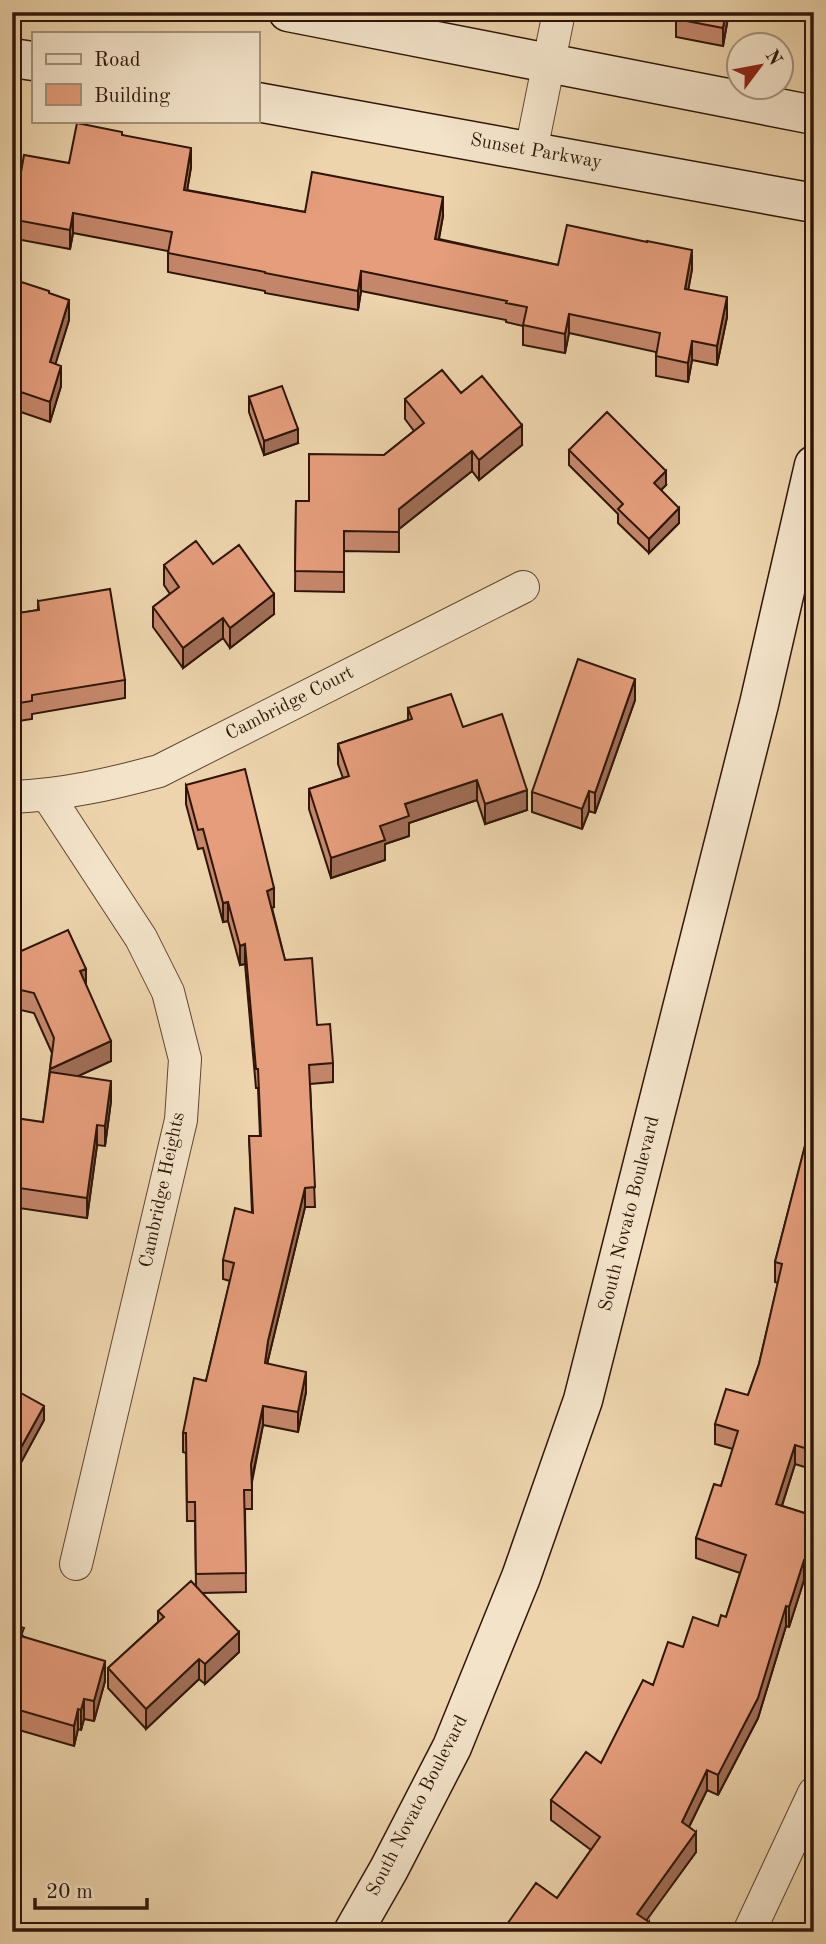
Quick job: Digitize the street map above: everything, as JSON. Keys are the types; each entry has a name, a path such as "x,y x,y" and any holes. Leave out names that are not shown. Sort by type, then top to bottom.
{"main road":[{"path":"288,12 814,115"},
{"path":"12,58 32,61"},
{"name":"Sunset Parkway","path":"259,102 814,203"},
{"name":"South Novato Boulevard","path":"353,1932 452,1747 521,1577 583,1400 755,718 814,465"}],"street":[{"path":"530,151 559,12"},
{"name":"Cambridge Court","path":"48,796 159,771 523,587"},
{"path":"12,797 48,796"},
{"name":"Cambridge Heights","path":"48,796 141,938 168,992 185,1059 181,1120 76,1564"},
{"path":"749,1932 814,1793"}],"building":[{"path":"677,12 726,12 723,28 676,19"},
{"path":"77,123 191,148 184,190 305,212 312,172 443,197 435,239 558,265 567,225 692,250 685,289 727,297 717,346 692,341 688,363 656,356 660,333 569,314 565,334 523,325 527,307 506,303 507,301 361,271 358,291 265,273 168,253 172,232 73,213 70,230 16,220 20,201 16,200 24,155 69,163"},
{"path":"12,279 69,300 50,362 61,366 50,402 12,389"},
{"path":"442,370 461,393 482,376 522,425 479,460 472,451 399,509 399,532 344,531 344,572 295,571 296,501 309,501 309,454 384,455 424,423 405,399"},
{"path":"282,386 298,429 264,441 249,397"},
{"path":"607,412 666,471 654,483 679,508 649,539 618,509 623,504 569,450"},
{"path":"196,541 213,564 239,545 274,594 230,628 223,618 183,648 153,607 179,587 164,565"},
{"path":"110,589 125,680 32,695 32,701 12,704 12,639 16,640 12,614 39,610 38,601"},
{"path":"578,659 635,679 595,793 589,791 582,809 532,792"},
{"path":"451,694 463,727 502,714 527,790 485,804 477,780 405,804 409,816 380,826 385,840 331,858 309,789 349,776 338,744 412,719 408,708"},
{"path":"245,769 274,888 267,891 285,960 312,958 317,1025 330,1024 333,1063 309,1065 315,1187 305,1188 265,1363 306,1372 298,1412 263,1406 251,1464 252,1490 244,1490 246,1573 196,1574 195,1502 187,1502 186,1433 183,1433 194,1378 206,1381 234,1263 223,1260 235,1208 253,1213 249,1136 261,1136 258,1069 245,944 240,946 228,902 223,903 203,829 198,830 186,785"},
{"path":"68,930 86,969 80,971 111,1041 50,1069 54,1038 34,993 12,988 12,979 19,952"},
{"path":"50,1072 111,1081 105,1126 97,1125 87,1198 12,1187 12,1136 15,1118 43,1122"},
{"path":"814,1098 814,1451 795,1445 776,1504 814,1516 814,1547 809,1562 804,1560 789,1607 786,1606 758,1698 718,1775 707,1770 682,1822 696,1832 637,1914 649,1922 643,1932 506,1932 503,1930 536,1883 557,1898 600,1837 551,1800 586,1752 601,1763 643,1680 653,1685 668,1642 683,1647 693,1617 718,1626 721,1615 726,1617 746,1555 696,1538 714,1484 721,1486 738,1431 715,1424 726,1389 748,1395 759,1364 782,1264 775,1262 810,1126 808,1125"},
{"path":"12,1388 44,1406 18,1453 12,1451"},
{"path":"191,1581 239,1632 205,1664 199,1659 146,1709 108,1668 164,1617 158,1611"},
{"path":"12,1625 24,1628 21,1636 105,1661 94,1701 84,1699 81,1710 78,1709 74,1726 12,1708"}]}
